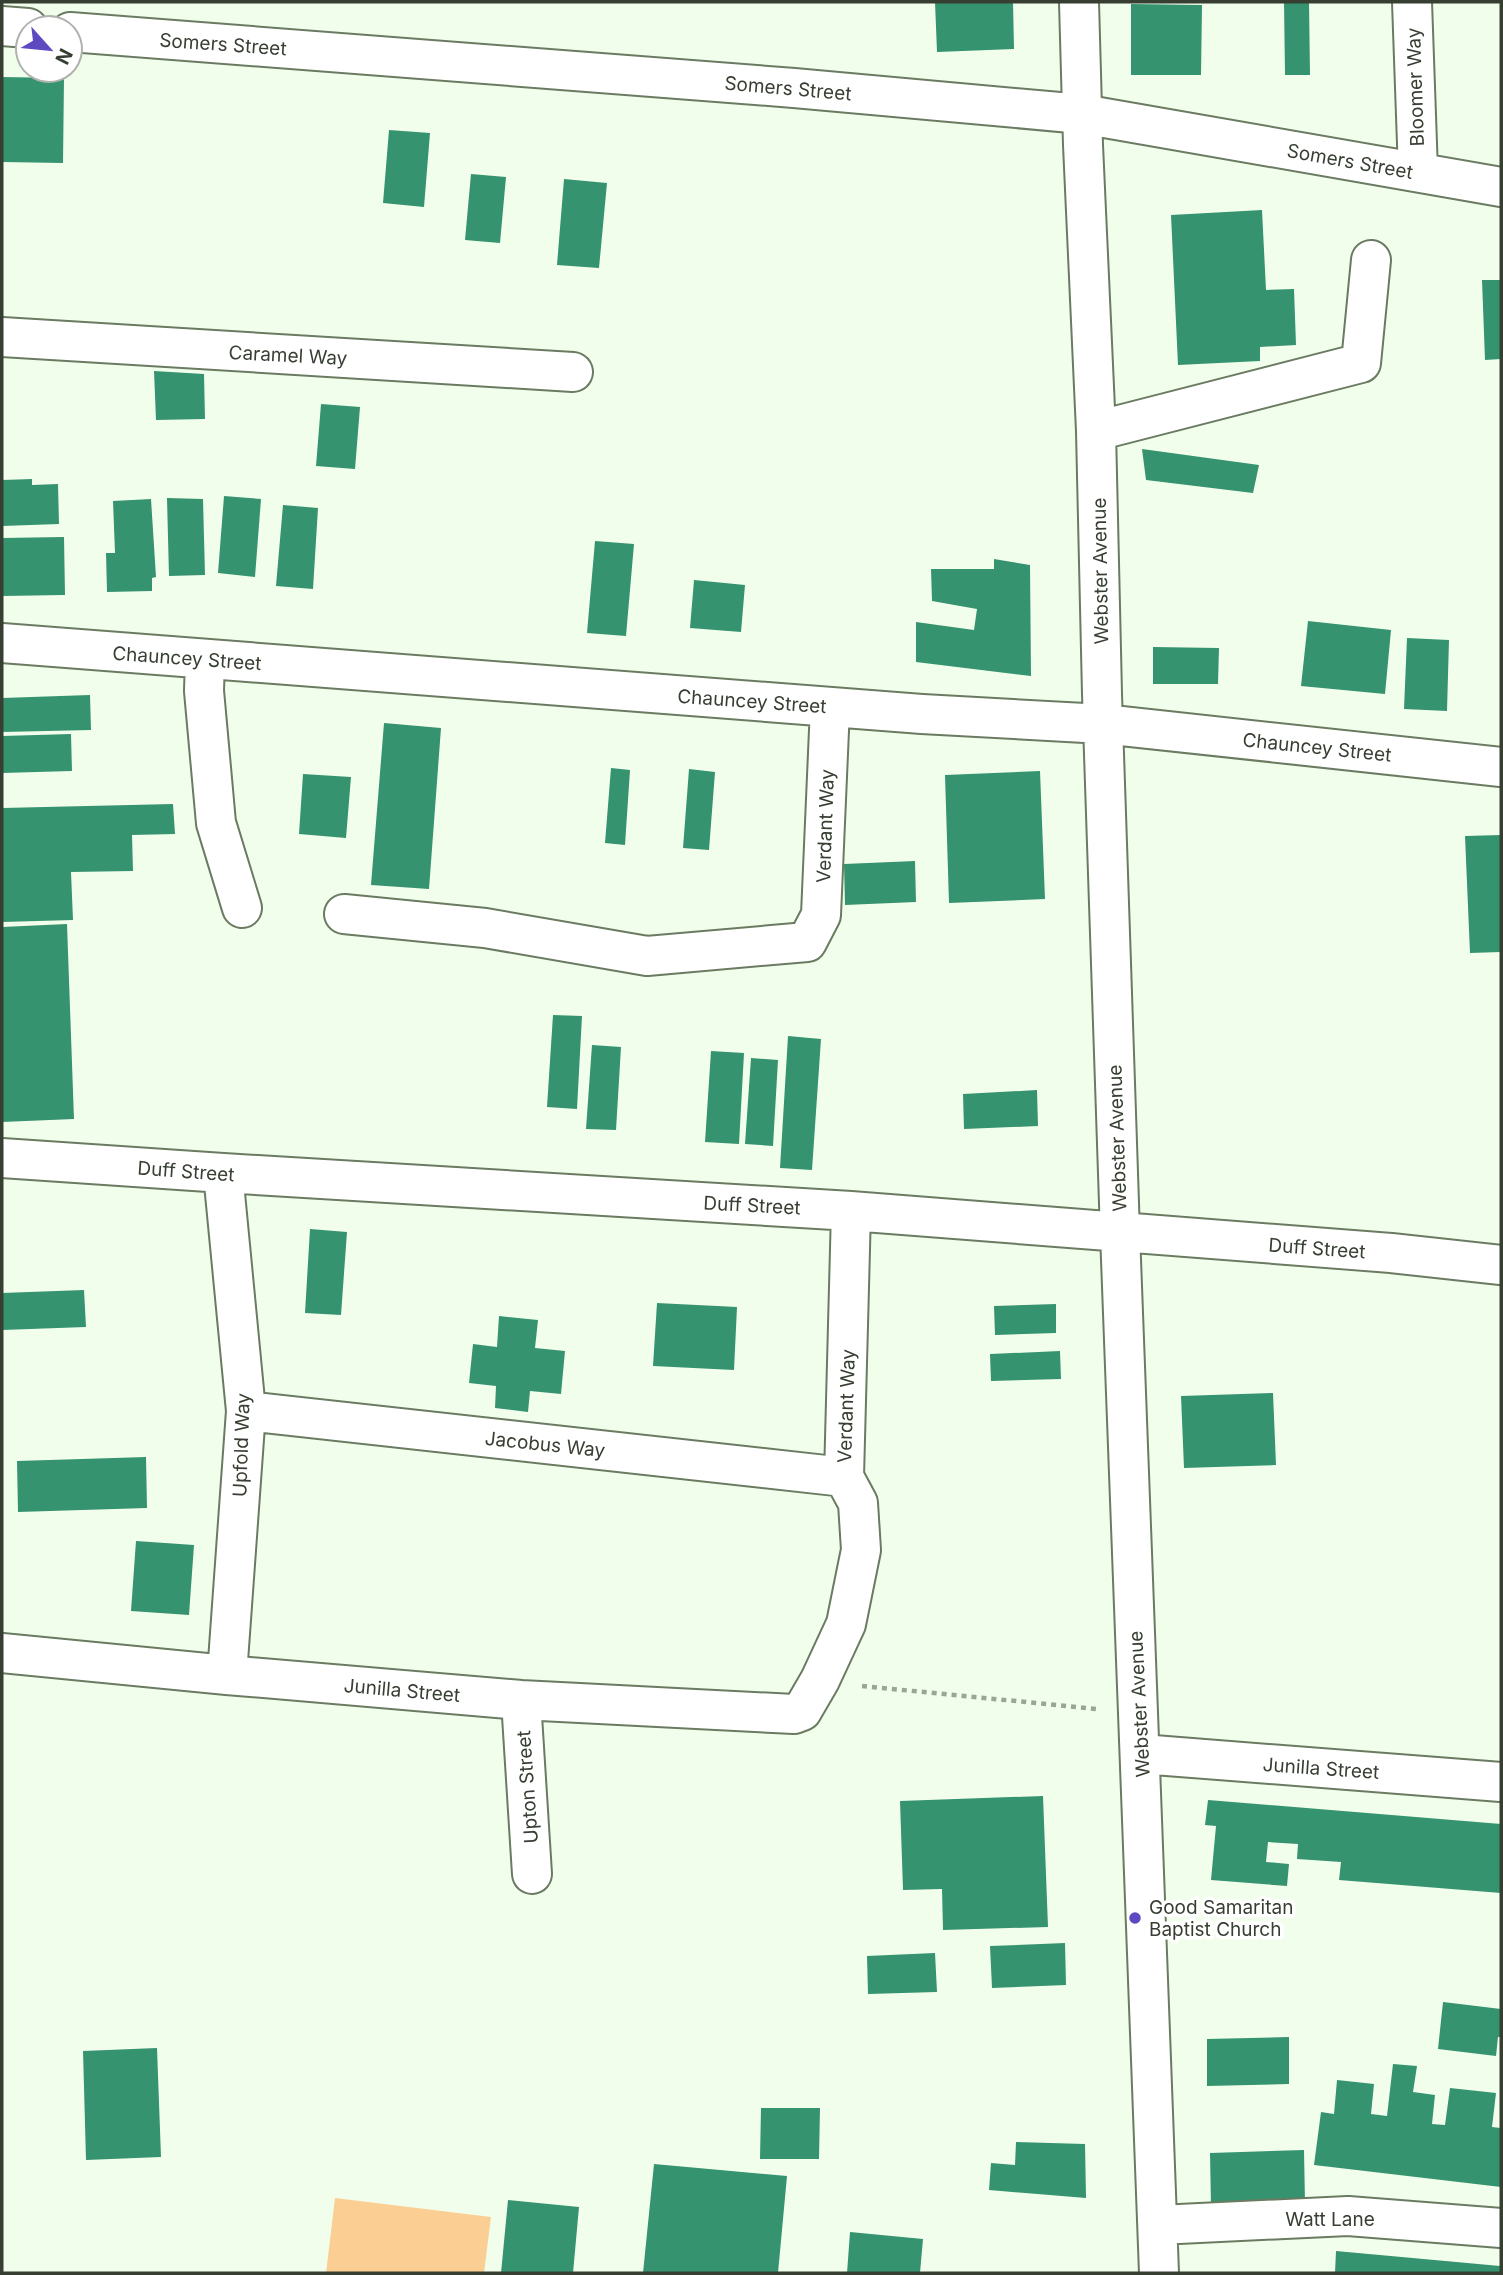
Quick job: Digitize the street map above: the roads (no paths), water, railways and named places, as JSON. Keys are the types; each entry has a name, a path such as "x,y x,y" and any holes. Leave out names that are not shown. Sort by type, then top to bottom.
{"street":[{"name":"Webster Avenue","path":"1079,2 1096,431 1120,1233 1159,2273"},
{"name":"Bloomer Way","path":"1412,2 1418,172"},
{"name":"Somers Street","path":"84,33 793,88 1082,114 1501,187"},
{"path":"1096,431 1362,363 1371,260"},
{"name":"Caramel Way","path":"2,337 573,372"},
{"name":"Chauncey Street","path":"2,643 922,714 1103,723 1501,767"},
{"path":"205,659 204,691 216,823 242,908"},
{"name":"Verdant Way","path":"344,915 485,928 647,956 807,942 821,915 830,707"},
{"name":"Duff Street","path":"2,1158 851,1211 1391,1253 1501,1265"},
{"name":"Upfold Way","path":"223,1173 246,1411 227,1675"},
{"name":"Verdant Way","path":"802,1711 820,1681 846,1624 862,1550 858,1503 844,1477 851,1211"},
{"name":"Jacobus Way","path":"246,1411 844,1477"},
{"name":"Junilla Street","path":"2,1653 521,1700 794,1714 802,1711"},
{"name":"Upton Street","path":"521,1700 532,1874"},
{"name":"Junilla Street","path":"1141,1754 1501,1782"},
{"name":"Watt Lane","path":"1158,2225 1348,2216 1501,2228"}],"place":[{"name":"Good Samaritan Baptist Church","path":"1135,1918"}]}
